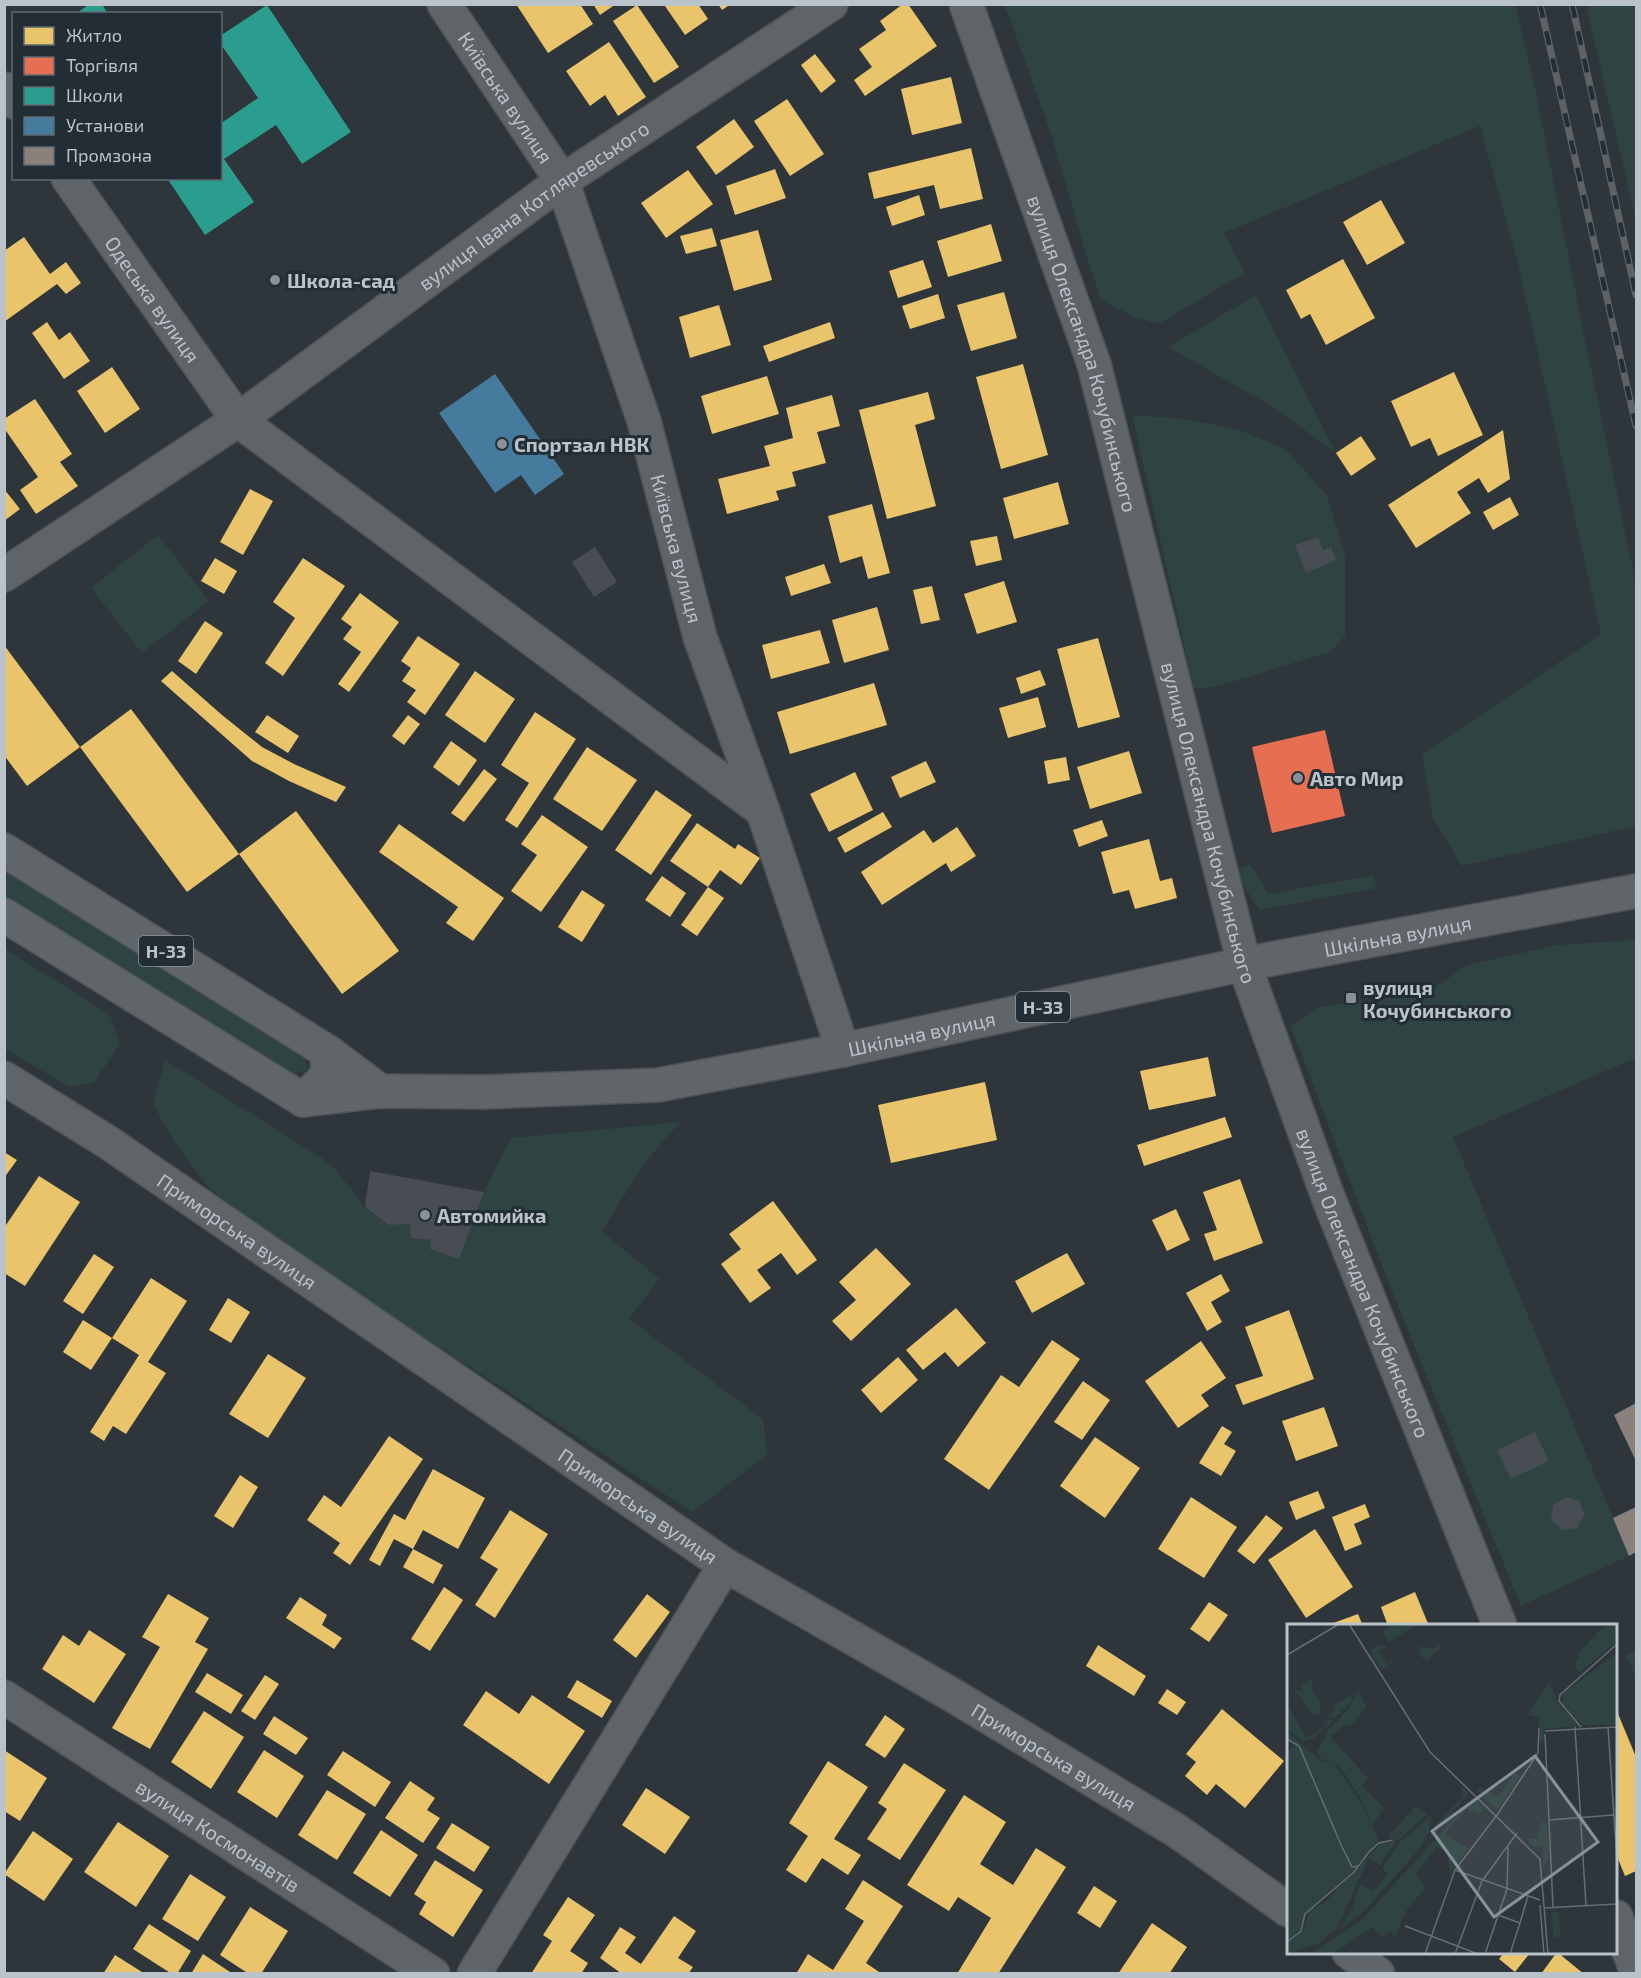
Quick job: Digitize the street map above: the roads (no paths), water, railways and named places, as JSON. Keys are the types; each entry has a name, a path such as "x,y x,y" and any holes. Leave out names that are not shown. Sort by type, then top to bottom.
{"main road":[{"name":"Н-33","path":"4,850 328,1052 380,1090"},
{"name":"Шкільна вулиця","path":"380,1090 485,1092 658,1085 843,1050 1244,964 1636,891"},
{"name":"Н-33","path":"4,915 303,1100 380,1090"}],"street":[{"name":"Київська вулиця","path":"444,4 562,181 644,421 700,637 764,811 843,1050"},
{"name":"вулиця Івана Котляревського","path":"4,575 238,420 562,181 831,4"},
{"name":"вулиця Олександра Кочубинського","path":"966,4 1094,364 1244,964 1328,1197 1499,1624"},
{"name":"Одеська вулиця","path":"69,180 238,420 764,811"},
{"path":"303,1100 327,1076 328,1052"},
{"name":"Приморська вулиця","path":"4,1078 106,1141 725,1565 949,1693 1177,1831 1287,1909"},
{"path":"474,1974 725,1565"},
{"name":"вулиця Космонавтів","path":"4,1697 433,1974"},
{"path":"1617,1920 1636,1970"},
{"path":"1350,1954 1378,1974"}],"railway":[{"path":"1540,4 1636,426"},
{"path":"1572,4 1636,295"}],"place":[{"name":"Школа-сад","path":"275,280"},
{"name":"Спортзал НВК","path":"502,444"},
{"name":"Авто Мир","path":"1298,778"},
{"name":"вулиця Кочубинського","path":"1351,998"},
{"name":"Автомийка","path":"425,1215"}]}
